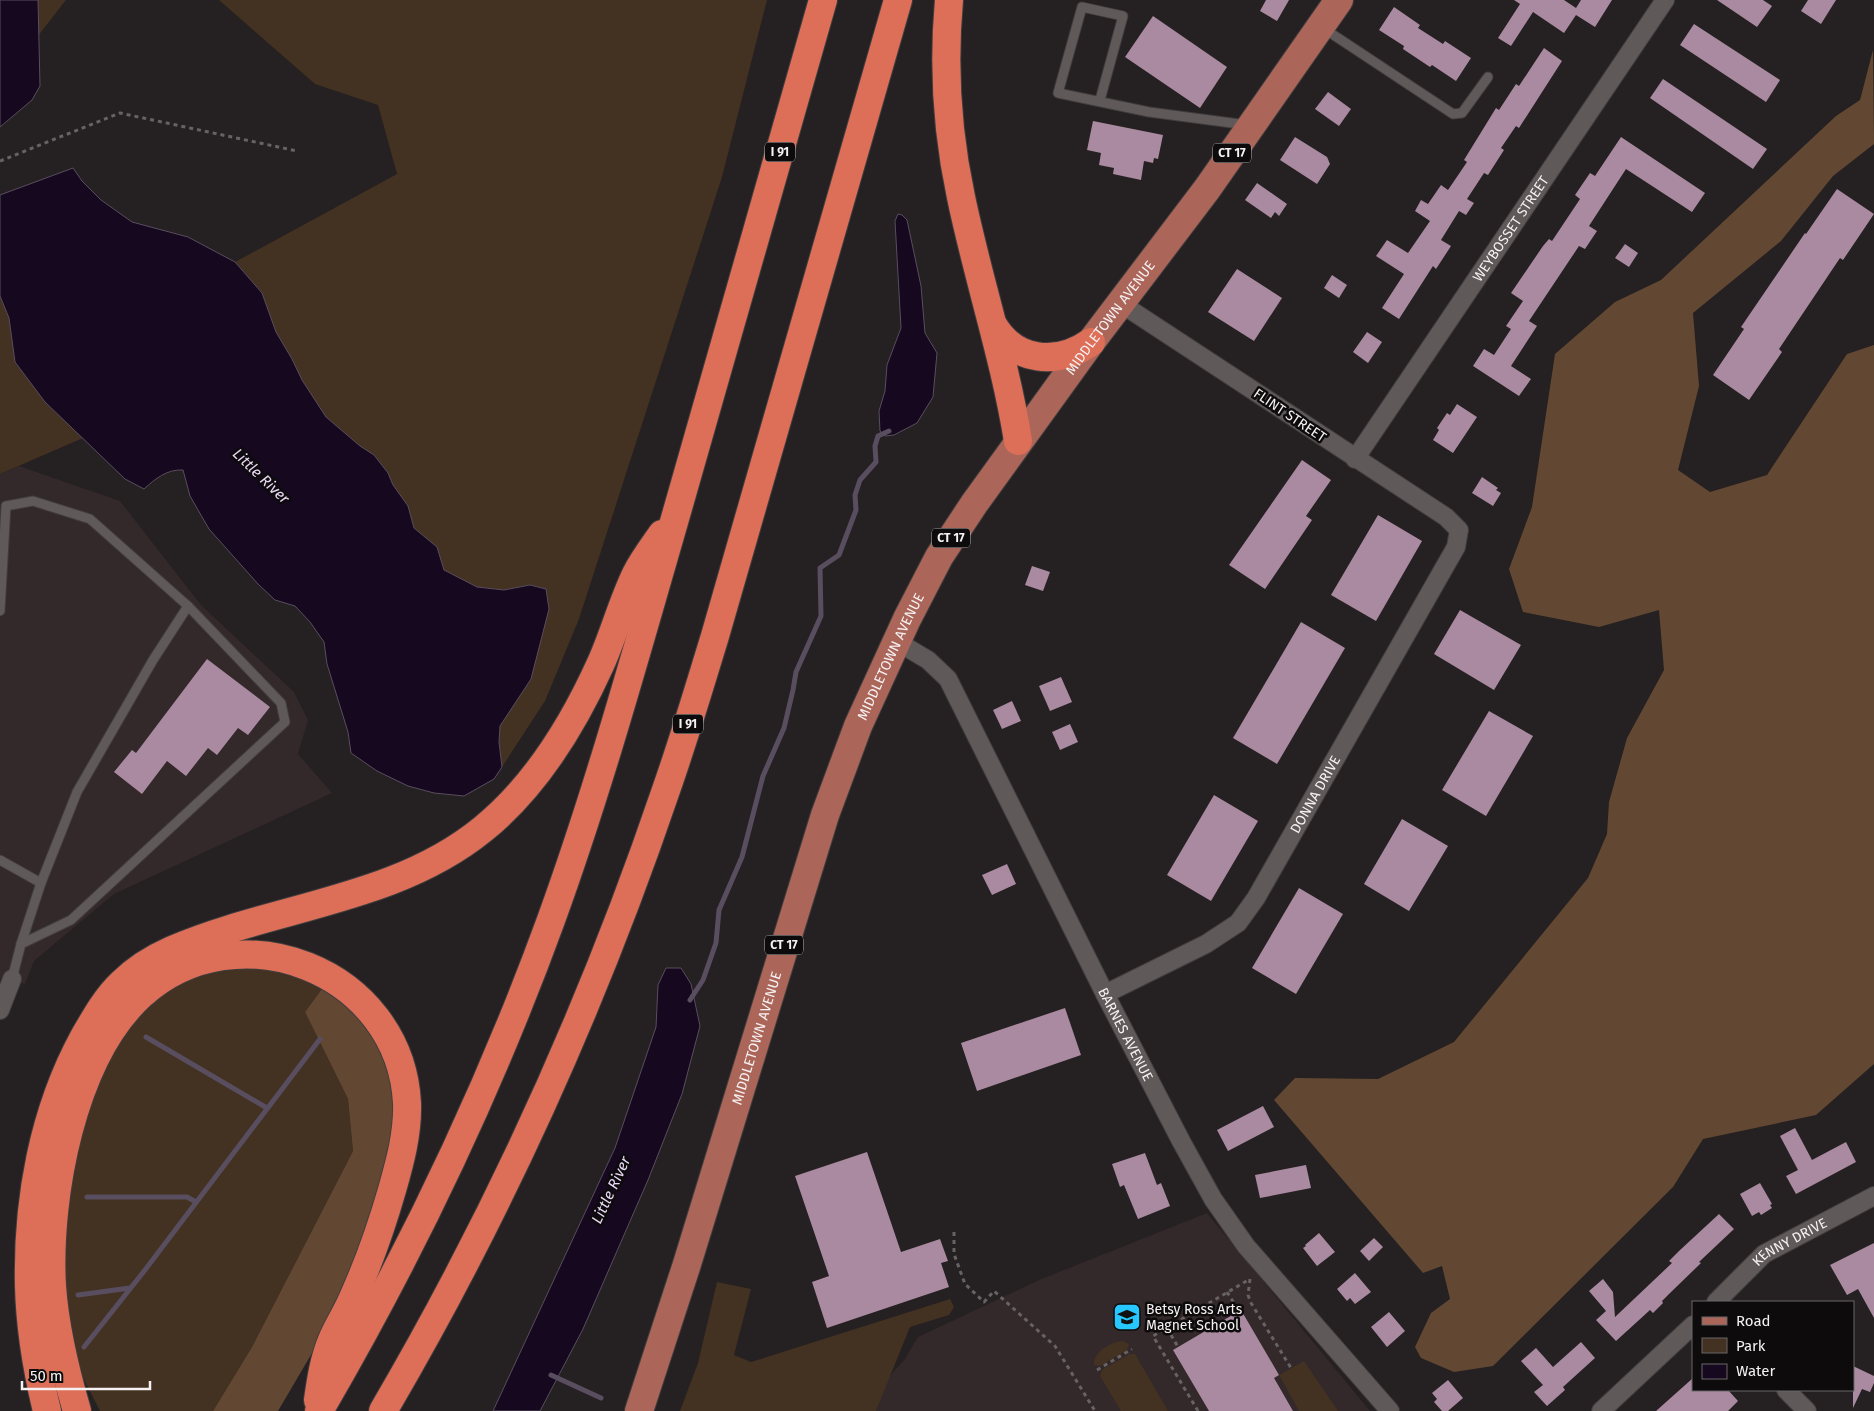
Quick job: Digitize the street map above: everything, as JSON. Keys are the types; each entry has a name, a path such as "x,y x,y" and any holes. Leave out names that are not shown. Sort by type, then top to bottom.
{"highway":[{"name":"I 91","path":"318,1411 369,1324 425,1213 489,1074 550,921 587,815 675,517 823,0"},
{"name":"I 91","path":"383,1411 474,1244 535,1118 583,1008 644,854 681,747 715,636 898,0"},
{"path":"949,0 946,70 952,142 960,196 1018,441"},
{"path":"991,322 999,335 1009,345 1020,352 1034,356 1049,357 1063,355 1078,350 1091,342"},
{"path":"47,1411 30,1313 29,1260 33,1206 42,1154 58,1095 77,1050 98,1012 123,982 162,954 206,937 403,876 443,857 492,822 533,778 567,727 601,664 636,573 675,517"},
{"path":"77,1411 68,1381 55,1316 52,1271 52,1236 58,1181 75,1109 88,1075 106,1040 123,1015 140,996 160,981 181,969 208,959 236,954 287,959 317,970 343,985 364,1004 392,1045 401,1068 406,1090 406,1128 395,1180 361,1281 329,1349 322,1378 318,1411"},
{"path":"68,1381 86,1411"}],"main road":[{"name":"MIDDLETOWN AVENUE","path":"639,1411 687,1264 825,815 858,726 923,586 943,550 1018,441 1196,203 1339,0"}],"street":[{"name":"WEYBOSSET STREET","path":"1355,459 1666,0"},
{"name":"FLINT STREET","path":"1120,303 1446,517 1459,530"},
{"name":"DONNA DRIVE","path":"1105,994 1206,944 1238,923 1256,898 1456,547 1459,530"},
{"name":"BARNES AVENUE","path":"896,641 928,660 948,679 1105,994 1213,1199 1246,1246 1390,1411"},
{"path":"0,1010 12,979"},
{"name":"KENNY DRIVE","path":"1717,1301 1764,1254 1874,1196"},
{"path":"1601,1411 1692,1326"},
{"path":"1787,1391 1807,1411"}],"lane":[{"path":"1100,100 1123,16 1082,7 1058,92 1149,112 1252,126"},
{"path":"1321,26 1453,114 1462,113 1488,77"},
{"path":"0,611 3,505 32,501 90,518 188,606 281,704 285,722 71,920 21,944"},
{"path":"12,979 41,882 77,792 153,660 188,606"},
{"path":"0,860 41,882"}],"path":[{"path":"0,161 120,113 296,151"},
{"path":"954,1232 954,1254 965,1284 984,1302 994,1291 1055,1346 1095,1411"},
{"path":"1198,1411 1153,1336 1250,1279 1248,1288 1251,1303 1291,1368"},
{"path":"1227,1292 1238,1311"},
{"path":"1167,1328 1178,1347"},
{"path":"1097,1370 1132,1349"}],"shaded area":[{"path":"1873,50 1874,144 1833,176 1781,241 1693,313 1699,386 1678,470 1710,492 1767,475 1847,354 1874,345 1874,1064 1816,1115 1703,1139 1673,1187 1493,1366 1454,1372 1421,1358 1415,1347 1431,1313 1450,1299 1442,1266 1423,1273 1274,1100 1295,1078 1378,1079 1454,1042 1588,878 1607,834 1609,802 1627,738 1664,670 1659,610 1599,627 1523,612 1509,569 1532,507 1555,354 1615,302 1661,280 1836,116 1860,100"},
{"path":"19,466 120,501 201,605 294,692 308,720 298,754 332,793 114,894 34,961 25,984 0,979 0,474"},
{"path":"324,986 342,999 378,1040 396,1096 392,1146 360,1254 315,1348 278,1411 213,1411 252,1347 353,1151 348,1099 305,1012"},
{"name":"Betsy Ross Arts Magnet School","path":"1207,1213 1370,1411 876,1411 889,1377 904,1360 918,1337 1039,1280"}],"green space":[{"path":"38,0 66,0 38,36"},
{"path":"219,0 767,0 722,177 579,619 545,701 502,767 499,742 500,726 531,679 530,585 504,590 477,587 444,570 437,547 414,528 408,506 393,485 388,473 374,455 360,446 326,417 302,380 276,332 262,293 235,262 397,174 378,105 315,84"},
{"path":"0,296 9,318 15,362 45,402 83,438 0,474"},
{"path":"219,968 282,970 324,986 305,1012 348,1099 353,1151 252,1347 213,1411 100,1411 79,1370 67,1314 65,1247 71,1180 87,1109 110,1056 134,1018 180,981"},
{"path":"717,1282 751,1289 734,1355 751,1362 950,1299 954,1307 949,1315 910,1327 876,1411 680,1411 698,1363"},
{"path":"1123,1341 1129,1344 1127,1350 1100,1366 1094,1365 1096,1356 1103,1348"},
{"path":"1129,1354 1135,1354 1168,1411 1121,1411 1100,1376 1102,1370"},
{"path":"1304,1361 1338,1411 1299,1411 1279,1375"}],"water":[{"path":"0,0 38,0 40,86 32,100 0,127"},
{"name":"Little River","path":"73,168 82,181 101,200 132,222 188,237 235,262 262,293 276,332 302,380 326,417 360,446 374,455 388,473 393,485 408,506 414,528 437,547 444,570 477,587 504,590 530,585 546,589 549,609 531,679 500,726 499,742 502,767 494,779 464,796 434,793 408,786 377,771 351,753 348,732 327,664 324,642 310,622 295,606 275,600 258,584 209,529 190,496 183,470 167,473 157,478 144,489 125,479 45,402 15,362 9,318 0,296 0,195"},
{"path":"898,214 907,220 921,286 925,333 937,353 933,397 917,423 894,435 885,436 880,431 879,411 885,391 887,365 901,328 895,221"},
{"name":"Little River","path":"666,968 681,968 691,984 700,1026 682,1094 648,1180 583,1329 540,1411 493,1411 615,1148 656,1027 658,985"}],"building":[{"path":"1266,0 1289,0 1277,21 1260,11"},
{"path":"1514,0 1564,0 1576,8 1581,0 1612,0 1595,27 1576,15 1564,33 1533,12 1511,46 1498,38 1520,4"},
{"path":"1717,0 1763,0 1772,6 1757,27"},
{"path":"1808,0 1836,0 1821,24 1801,11"},
{"path":"1394,7 1420,25 1418,28 1443,44 1445,41 1471,58 1456,81 1432,65 1430,67 1403,49 1404,46 1379,30"},
{"path":"1153,16 1227,67 1200,108 1125,57"},
{"path":"1694,24 1780,80 1766,102 1680,45"},
{"path":"1544,48 1562,61 1519,128 1516,126 1501,148 1504,150 1488,175 1484,173 1467,199 1474,203 1466,215 1459,211 1441,240 1451,246 1436,269 1433,266 1399,319 1382,308 1404,274 1376,256 1387,240 1408,253 1430,221 1415,211 1421,200 1428,204 1441,185 1448,190 1467,162 1464,160 1496,108 1499,110 1516,84 1519,86"},
{"path":"1663,79 1767,149 1753,169 1650,98"},
{"path":"1328,92 1351,109 1339,126 1315,109"},
{"path":"1093,121 1163,135 1158,159 1154,158 1153,163 1144,161 1141,180 1113,174 1114,168 1099,165 1101,153 1087,150"},
{"path":"1295,137 1327,157 1330,164 1317,184 1280,160"},
{"path":"1621,137 1705,193 1692,212 1626,169 1589,226 1597,231 1585,249 1579,246 1529,321 1537,326 1511,366 1531,379 1519,396 1473,366 1484,349 1494,355 1511,329 1506,326 1523,301 1511,293 1543,246 1549,239 1552,241 1580,199 1575,195 1590,173 1595,176"},
{"path":"1257,183 1287,204 1279,216 1275,212 1271,218 1245,200"},
{"path":"1837,189 1874,214 1843,260 1840,258 1779,349 1782,352 1749,400 1713,375 1744,329 1741,327"},
{"path":"1625,244 1638,253 1629,267 1615,258"},
{"path":"1237,269 1282,298 1254,341 1208,312"},
{"path":"1332,275 1347,285 1339,298 1324,288"},
{"path":"1367,332 1382,342 1368,363 1353,352"},
{"path":"1457,404 1477,417 1453,453 1433,440 1439,430 1437,428 1447,413 1450,415"},
{"path":"1302,460 1331,480 1306,516 1312,520 1265,589 1229,565"},
{"path":"1482,477 1498,488 1496,490 1501,493 1493,506 1472,493"},
{"path":"1378,515 1422,541 1376,621 1331,595"},
{"path":"1032,566 1050,572 1043,591 1025,585"},
{"path":"1460,610 1521,645 1494,690 1434,654"},
{"path":"1301,622 1345,648 1277,764 1233,738"},
{"path":"207,659 270,707 248,735 238,728 217,755 208,748 186,776 167,761 142,794 114,772 132,750 136,753"},
{"path":"1061,677 1072,702 1050,711 1039,686"},
{"path":"1012,701 1021,721 1002,729 993,710"},
{"path":"1489,711 1533,736 1486,816 1442,790"},
{"path":"1070,724 1078,742 1060,750 1052,732"},
{"path":"1214,795 1258,821 1211,901 1167,875"},
{"path":"1402,819 1448,846 1409,911 1364,884"},
{"path":"1007,864 1016,884 992,895 982,875"},
{"path":"1299,888 1343,914 1296,994 1252,968"},
{"path":"1065,1008 1081,1055 977,1091 961,1043"},
{"path":"1263,1106 1274,1127 1228,1151 1217,1130"},
{"path":"1795,1128 1812,1160 1846,1142 1856,1162 1796,1194 1786,1176 1798,1170 1780,1136"},
{"path":"867,1152 901,1252 940,1239 948,1261 941,1263 949,1287 827,1328 812,1282 829,1276 795,1176"},
{"path":"1145,1153 1157,1185 1161,1183 1170,1206 1138,1219 1124,1185 1120,1187 1112,1164"},
{"path":"1306,1165 1311,1188 1260,1198 1255,1175"},
{"path":"1760,1183 1772,1204 1770,1205 1772,1208 1761,1215 1759,1212 1752,1216 1740,1194"},
{"path":"1719,1214 1734,1229 1699,1262 1701,1263 1662,1301 1663,1303 1653,1313 1650,1310 1616,1341 1596,1320 1606,1311 1589,1291 1603,1279 1613,1292 1615,1317 1672,1263 1669,1261 1679,1251"},
{"path":"1319,1233 1335,1252 1317,1266 1303,1248"},
{"path":"1374,1238 1383,1247 1369,1261 1360,1251"},
{"path":"1874,1243 1874,1318 1858,1289 1847,1295 1830,1265"},
{"path":"1355,1273 1371,1292 1355,1304 1350,1298 1347,1301 1337,1289"},
{"path":"1241,1310 1279,1375 1274,1378 1293,1411 1209,1411 1173,1350"},
{"path":"1389,1312 1405,1331 1387,1347 1371,1327"},
{"path":"1581,1342 1595,1358 1563,1387 1565,1390 1547,1406 1534,1392 1543,1385 1521,1361 1536,1348 1553,1367"},
{"path":"1854,1366 1874,1376 1874,1383 1870,1392 1862,1389 1853,1408"},
{"path":"1692,1379 1692,1391 1729,1391 1738,1401 1728,1411 1656,1411"},
{"path":"1448,1380 1463,1398 1448,1411 1442,1411 1434,1402 1437,1399 1432,1393"}],"waterway":[{"path":"690,1000 703,980 716,943 719,910 742,857 763,776 784,728 796,672 821,616 820,568 839,555 856,510 855,495 860,480 876,462 875,446 878,436 889,431"},
{"path":"146,1037 267,1108"},
{"path":"84,1347 145,1270 320,1039"},
{"path":"87,1197 187,1197 196,1202"},
{"path":"78,1295 130,1288"},
{"path":"551,1375 601,1398"}],"place":[{"name":"Betsy Ross Arts Magnet School","path":"1127,1317"}]}
